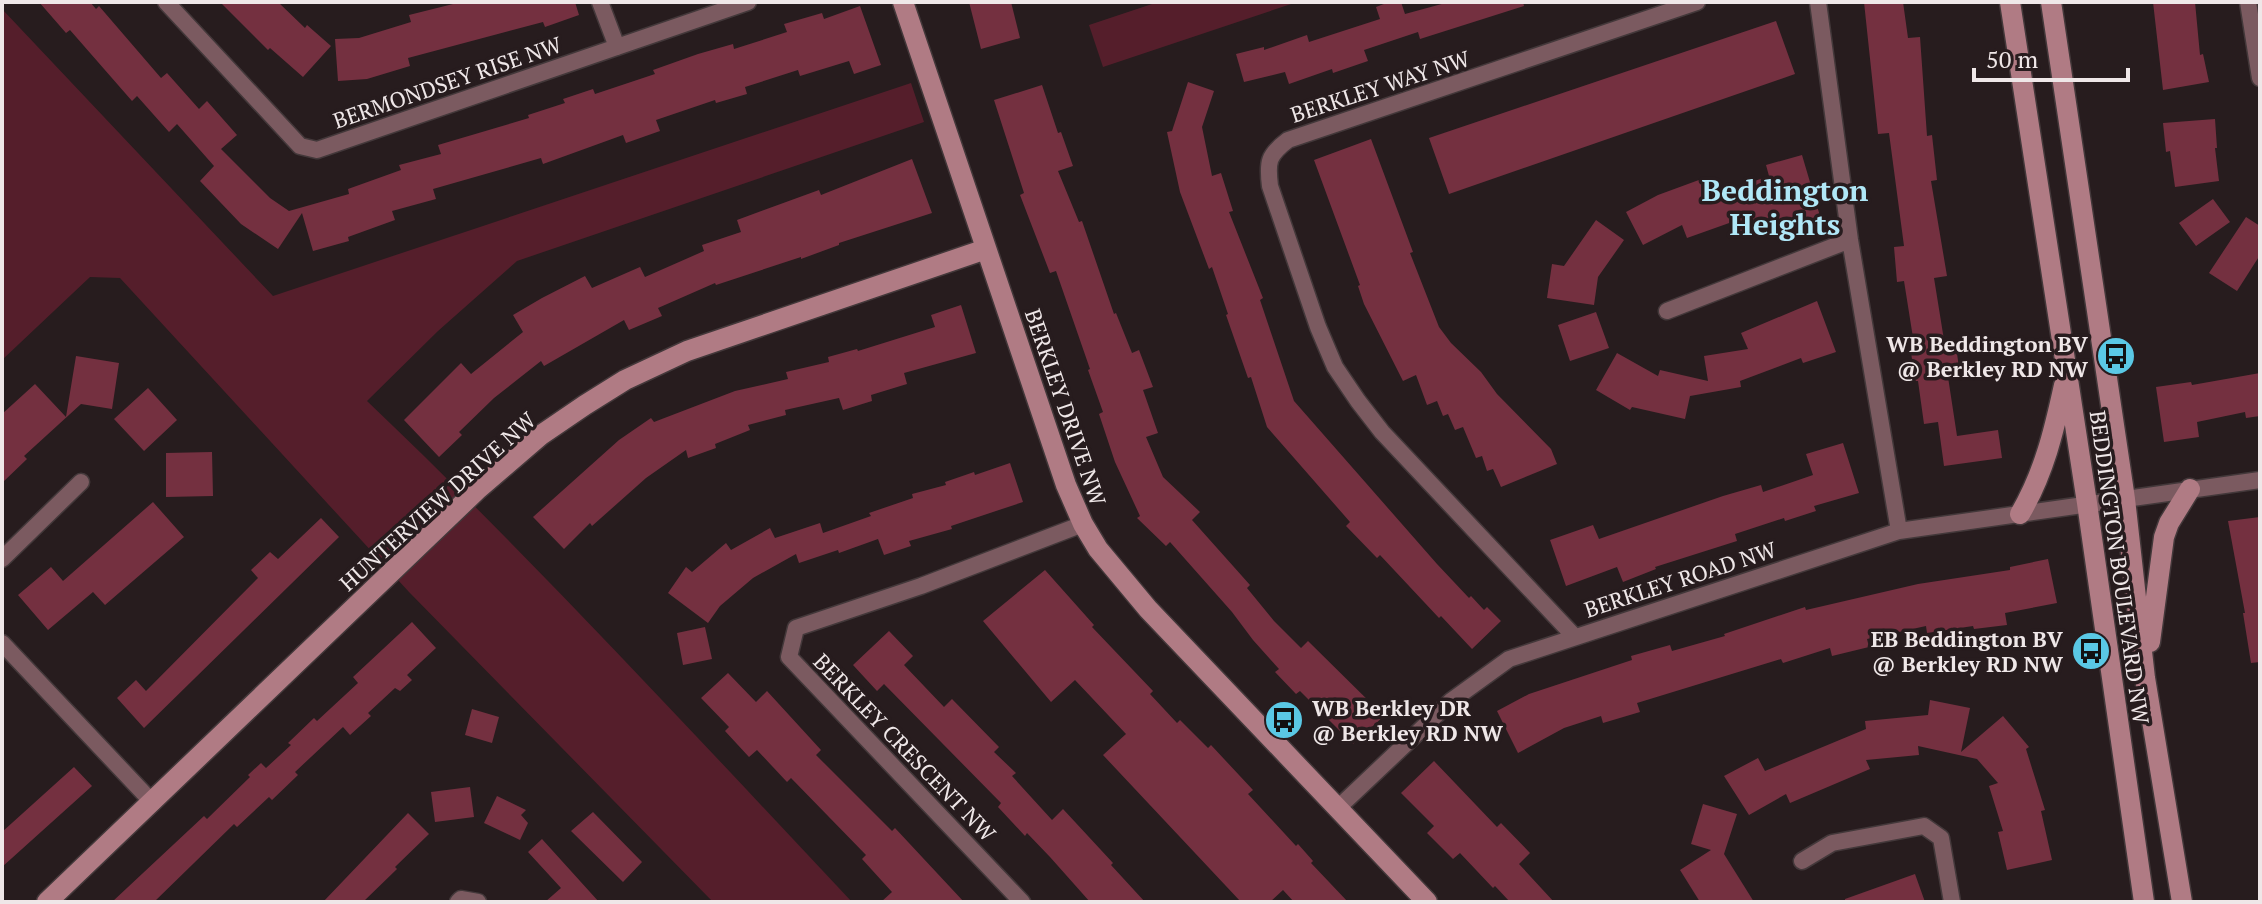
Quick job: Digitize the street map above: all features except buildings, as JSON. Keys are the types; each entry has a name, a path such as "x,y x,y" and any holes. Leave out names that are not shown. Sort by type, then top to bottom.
{"street":[{"name":"BERMONDSEY RISE NW","path":"166,2 300,146 317,150 748,2"},
{"path":"600,2 617,47"},
{"name":"BERKLEY DRIVE NW","path":"903,2 1066,485 1083,524 1098,549 1148,609 1427,902"},
{"name":"BERKLEY WAY NW","path":"1574,636 1382,432 1342,378 1318,327 1270,186 1267,166 1275,150 1288,140 1697,2"},
{"path":"1818,2 1850,240 1899,531"},
{"name":"BEDDINGTON BOULEVARD NW","path":"2010,2 2144,902"},
{"name":"BEDDINGTON BOULEVARD NW","path":"2051,2 2125,499 2145,678 2182,902"},
{"path":"2248,2 2260,78"},
{"path":"1667,311 1850,240"},
{"name":"HUNTERVIEW DRIVE NW","path":"47,902 477,490 541,435 625,380 687,351 986,249"},
{"path":"2020,514 2049,453 2067,373"},
{"name":"BERKLEY ROAD NW","path":"1339,807 1451,701 1509,659 1899,531 2260,480"},
{"path":"2,559 81,482"},
{"path":"2145,678 2164,537 2190,489"},
{"name":"BERKLEY CRESCENT NW","path":"1022,902 789,657 796,628 921,586 1083,524"},
{"path":"2,643 153,803"},
{"path":"1802,861 1832,843 1924,826 1941,838 1952,902"},
{"path":"458,902 461,899 478,902"}],"shaded area":[{"path":"1158,2 1297,2 1103,67 1089,25"},
{"path":"2,9 273,296 911,83 924,122 517,261 438,331 367,401 552,585 852,902 713,902 409,592 120,278 90,277 2,360"}],"place":[{"name":"WB Beddington BV @ Berkley RD NW","path":"2116,356"},
{"name":"EB Beddington BV @ Berkley RD NW","path":"2091,651"},
{"name":"WB Berkley DR @ Berkley RD NW","path":"1284,720"}],"district":[{"name":"Beddington Heights","path":"1785,207"}]}
